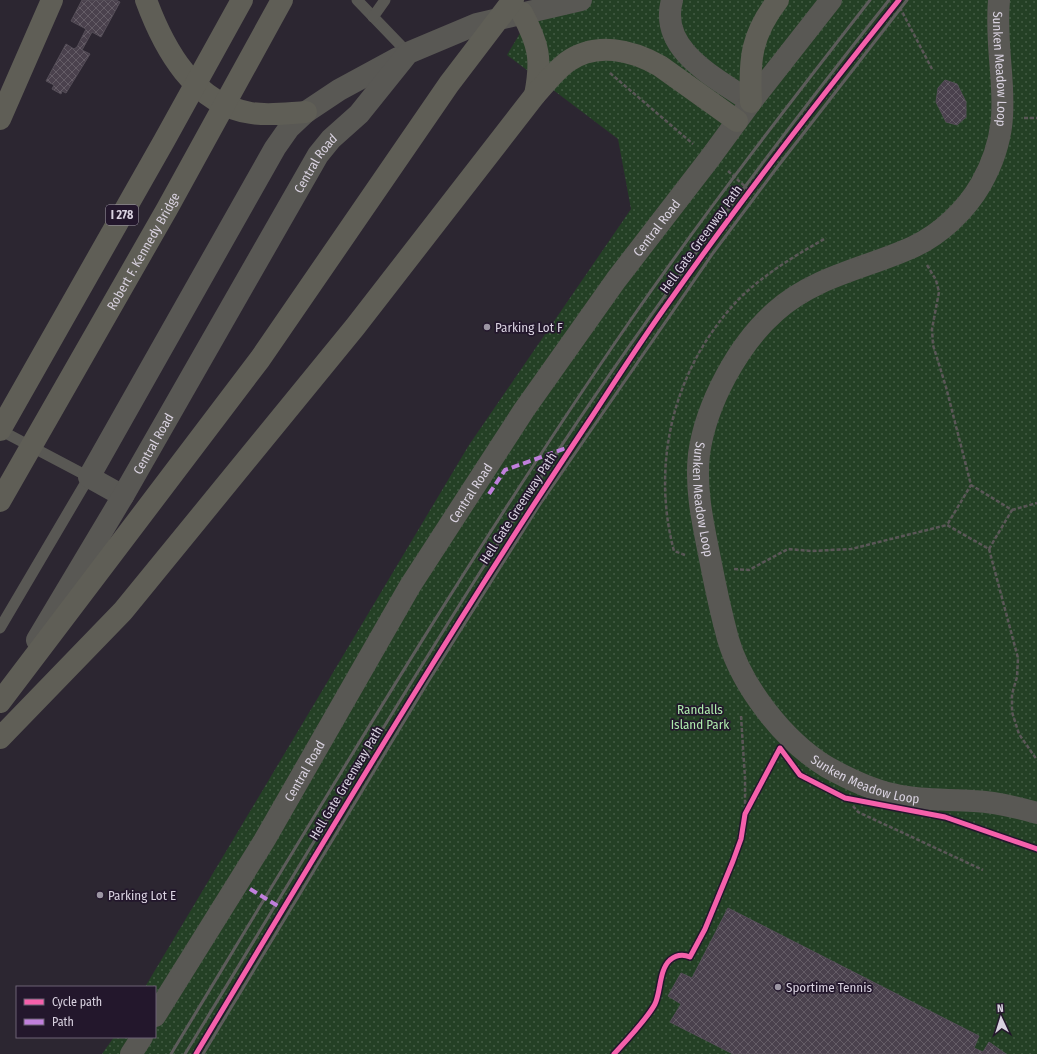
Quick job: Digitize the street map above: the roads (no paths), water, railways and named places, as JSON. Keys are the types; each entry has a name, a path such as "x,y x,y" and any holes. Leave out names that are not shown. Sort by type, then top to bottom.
{"highway":[{"path":"0,119 52,0"},
{"path":"146,0 172,56 184,72 207,95 235,109 251,113 278,114 306,112"},
{"name":"I 278","path":"0,430 242,0"},
{"name":"Robert F. Kennedy Bridge","path":"0,501 167,209 282,0"},
{"path":"751,102 749,71 752,52 761,25 778,0"},
{"path":"0,702 260,359 351,229 449,84 518,7 531,29 538,53 539,77 535,95"},
{"path":"0,738 123,611 355,328 535,95 558,69 576,57 601,50 620,50 647,59 660,66 737,121"}],"street":[{"path":"672,0 671,23 680,48 699,66 751,102"},
{"name":"Central Road","path":"156,1014 264,841 410,586 444,531 524,410 616,280 751,102 832,0"},
{"name":"Sunken Meadow Loop","path":"999,0 998,24 1004,102 1000,138 993,160 968,204 950,222 916,246 830,277 800,293 777,310 762,325 732,366 720,388 711,411 700,453 698,477 699,499 712,571 729,640 746,681 777,724 801,747 824,765 865,785 891,794 946,801 992,802 1037,813"},
{"name":"Central Road","path":"88,477 275,148 289,128 306,112 339,90 408,53 518,7 571,1"},
{"name":"Central Road","path":"0,702 123,496 318,155 331,139 359,114 408,53"},
{"path":"88,477 123,496"},
{"path":"131,1054 141,1038"}],"lane":[{"path":"357,0 408,53"},
{"path":"373,17 385,0"},
{"path":"0,430 88,477 0,628"}],"railway":[{"path":"171,1054 395,684 510,501 570,410 688,239 870,0"},
{"path":"185,1054 439,637 568,435 656,308 747,183 889,0"},
{"path":"203,1054 429,680 538,507 713,253 775,170 907,0"}],"place":[{"name":"Parking Lot F","path":"487,327"},
{"name":"Parking Lot E","path":"100,895"},
{"name":"Sportime Tennis","path":"778,987"}],"park label":[{"name":"Randalls Island Park","path":"700,716"}]}
